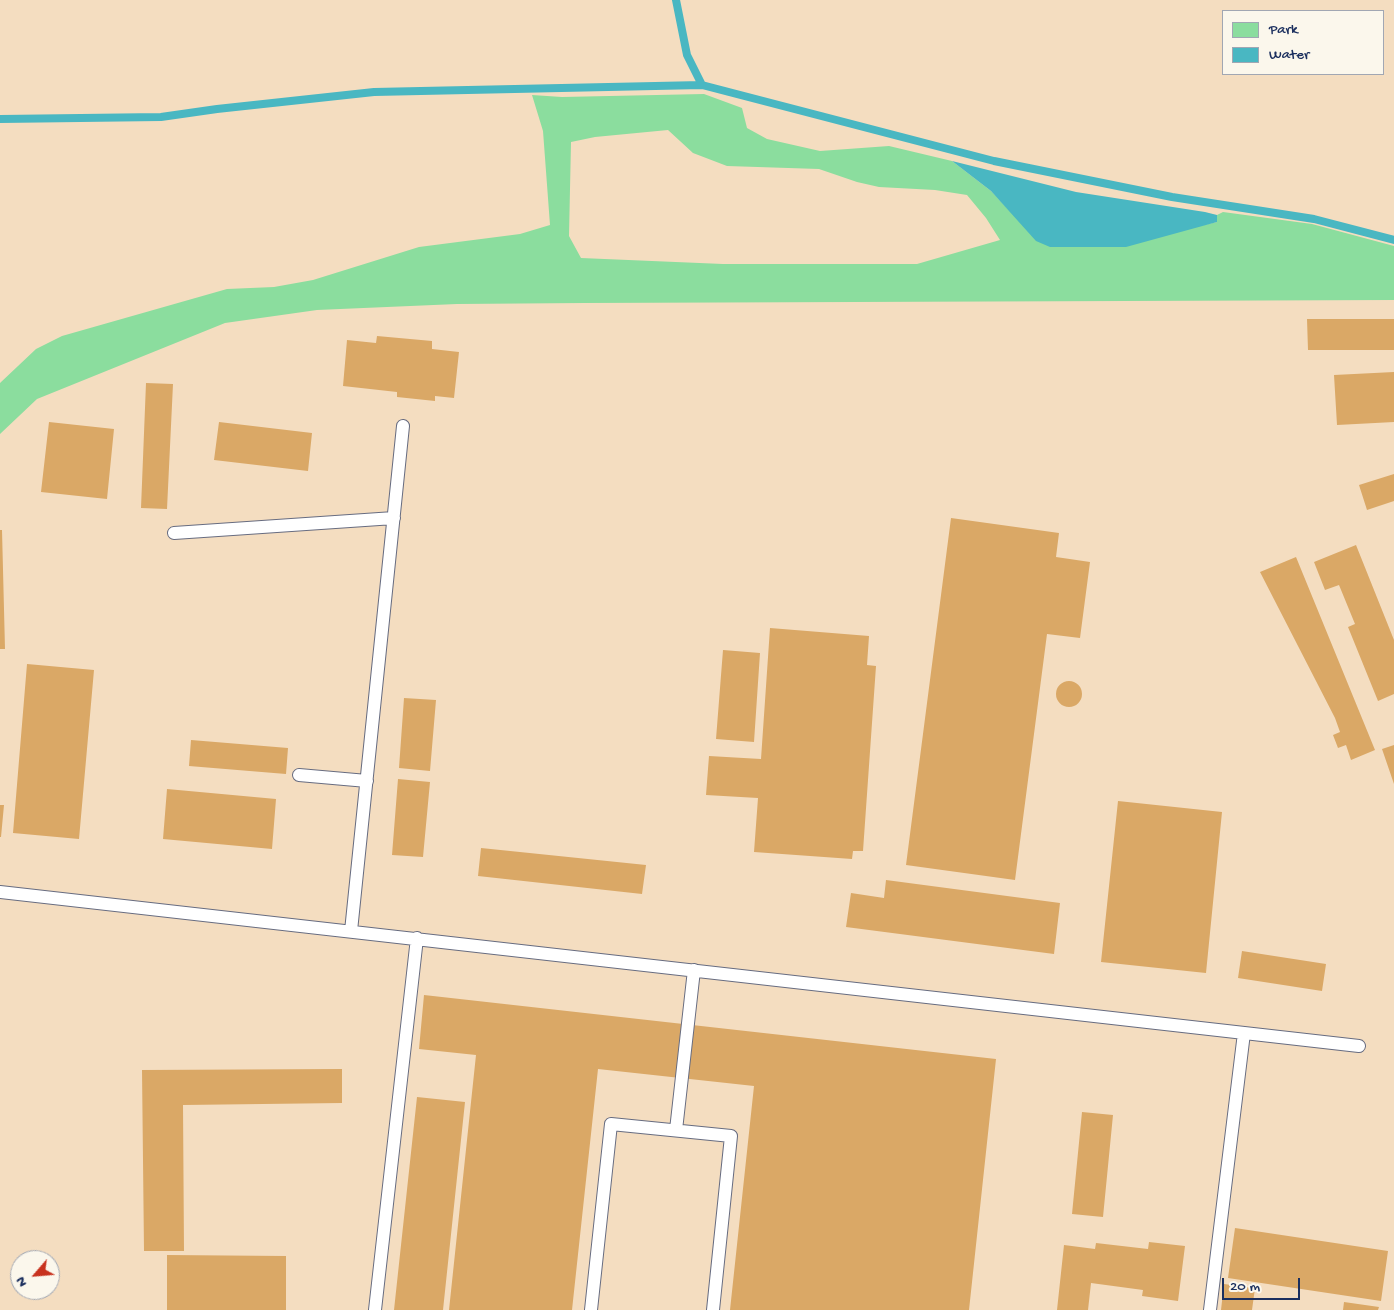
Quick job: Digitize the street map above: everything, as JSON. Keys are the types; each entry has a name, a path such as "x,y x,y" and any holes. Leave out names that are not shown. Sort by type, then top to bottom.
{"lane":[{"path":"351,931 403,426"},
{"path":"174,532 394,518"},
{"path":"299,775 367,780"},
{"path":"0,892 1359,1046"},
{"path":"374,1310 417,938"},
{"path":"676,1130 694,970"},
{"path":"1210,1310 1244,1033"},
{"path":"591,1310 611,1124 731,1136 713,1310"}],"green space":[{"path":"704,94 742,108 747,128 767,139 820,151 889,146 952,161 991,191 1007,208 1195,227 1217,222 1217,215 1223,212 1312,224 1394,246 1394,300 457,304 317,310 225,323 37,399 0,434 0,383 36,349 62,336 227,289 274,287 313,280 419,247 520,234 550,225 543,131 532,95 562,97","holes":["668,130 693,153 727,166 819,169 857,182 879,187 935,190 967,195 986,218 1000,240 917,264 723,264 581,258 569,236 571,142 595,137"]}],"water":[{"path":"952,161 1076,192 1205,212 1217,215 1217,222 1126,247 1050,247 1036,241 991,191"}],"building":[{"path":"1307,319 1394,319 1394,350 1308,350"},
{"path":"377,336 432,341 432,349 459,352 454,398 435,396 435,401 397,397 397,392 343,386 347,340 376,343"},
{"path":"1394,372 1394,422 1337,425 1334,375"},
{"path":"146,383 173,384 167,509 141,508"},
{"path":"49,422 114,429 107,499 41,492"},
{"path":"219,422 312,433 308,471 214,460"},
{"path":"1394,474 1394,501 1367,510 1359,485"},
{"path":"951,518 1059,533 1056,557 1090,562 1080,638 1047,634 1015,880 906,865"},
{"path":"0,530 2,530 5,649 0,649"},
{"path":"1356,545 1394,640 1394,694 1378,701 1348,627 1355,624 1339,585 1325,590 1314,562"},
{"path":"1296,557 1375,750 1351,760 1346,745 1338,748 1333,735 1340,732 1335,718 1260,572"},
{"path":"770,628 869,636 867,665 876,666 863,851 853,851 852,859 754,852 758,798 706,795 709,756 761,759"},
{"path":"723,650 760,653 754,742 716,739"},
{"path":"27,664 94,670 79,839 13,833"},
{"path":"1069,681 1078,685 1082,694 1078,703 1069,707 1060,703 1056,694 1060,685"},
{"path":"404,698 436,700 430,771 399,768"},
{"path":"191,740 288,748 286,774 189,766"},
{"path":"1394,745 1394,784 1382,749"},
{"path":"398,779 430,782 423,857 392,855"},
{"path":"167,789 276,799 272,849 163,839"},
{"path":"1118,801 1222,812 1206,973 1101,962"},
{"path":"0,805 4,805 1,837 0,837"},
{"path":"481,848 646,865 642,894 478,876"},
{"path":"886,880 1060,903 1054,954 846,927 851,893 884,898"},
{"path":"1242,951 1326,964 1322,991 1238,978"},
{"path":"424,995 996,1059 969,1310 730,1310 754,1086 598,1069 572,1310 449,1310 476,1055 419,1049"},
{"path":"342,1069 342,1103 183,1105 184,1251 144,1251 142,1070"},
{"path":"417,1097 465,1102 443,1310 394,1310"},
{"path":"1082,1112 1113,1115 1103,1217 1072,1214"},
{"path":"1235,1228 1388,1251 1381,1301 1228,1278"},
{"path":"1149,1242 1185,1246 1178,1301 1142,1296 1143,1290 1091,1283 1088,1310 1057,1310 1064,1245 1095,1249 1096,1243 1148,1249"},
{"path":"167,1255 286,1256 286,1310 167,1310"},
{"path":"1224,1284 1255,1288 1252,1310 1221,1310"},
{"path":"1344,1302 1379,1307 1378,1310 1343,1310"}],"waterway":[{"path":"676,0 687,55 702,85"},
{"path":"0,119 161,117 374,92 702,85 994,161 1172,197 1314,219 1394,240"}]}
